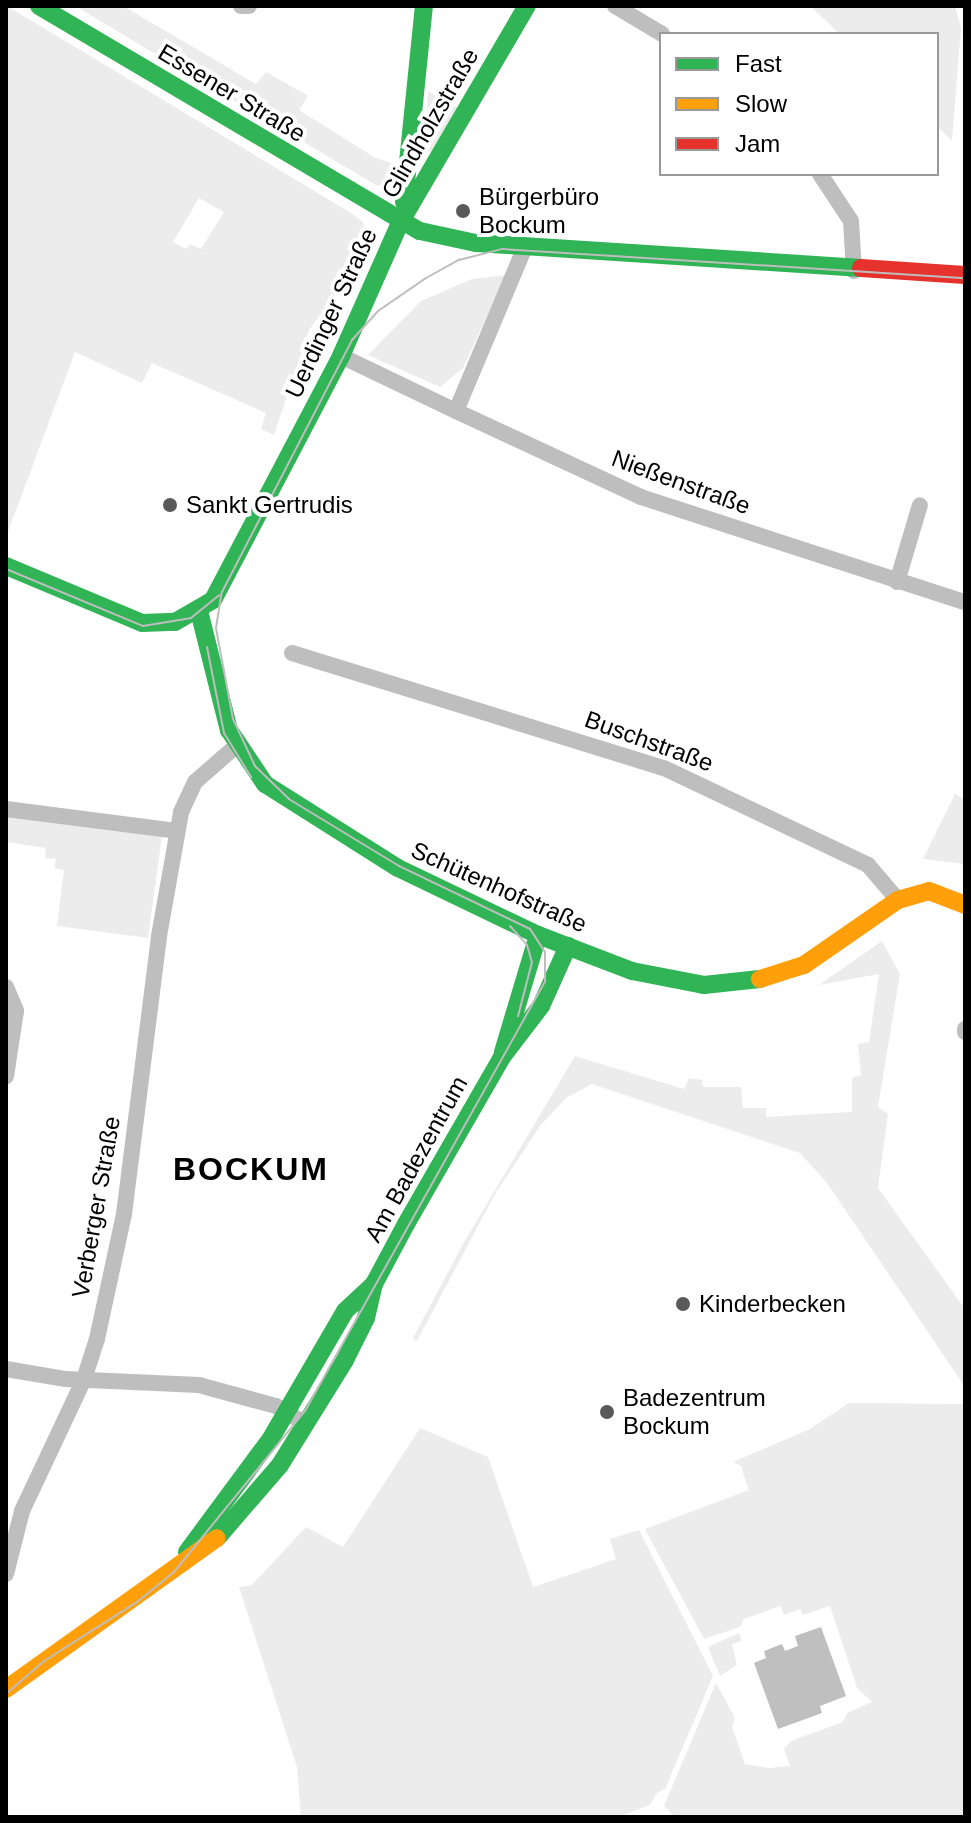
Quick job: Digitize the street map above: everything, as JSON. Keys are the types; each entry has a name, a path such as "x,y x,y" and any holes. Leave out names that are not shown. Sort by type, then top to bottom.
{"main road":[{"name":"Essener Straße","path":"39,6 400,223"},
{"path":"400,223 411,177 424,6"},
{"name":"Glindholzstraße","path":"400,223 527,6"},
{"name":"Uerdinger Straße","path":"199,611 219,592 341,356 400,223 450,239 525,247 854,271 965,275"},
{"path":"6,566 142,623 175,622 199,611"},
{"name":"Schütenhofstraße","path":"199,611 236,746 265,784 315,820 417,879 538,935 673,981 704,985 766,978 804,965 898,900"},
{"path":"898,900 929,891 965,905"},
{"name":"Am Badezentrum","path":"502,1057 538,935"},
{"name":"Am Badezentrum","path":"6,1689 52,1652 173,1573 241,1515 306,1424 356,1338 374,1284 502,1057 532,1021 568,946"},
{"name":"Am Badezentrum","path":"173,1573 287,1412 340,1318 374,1284"}],"street":[{"path":"241,6 249,6"},
{"path":"615,6 659,32"},
{"path":"821,176 851,221 854,271"},
{"path":"456,411 525,247"},
{"name":"Nießenstraße","path":"341,356 641,497 965,602"},
{"path":"897,582 920,505"},
{"name":"Buschstraße","path":"292,653 664,768 868,865 898,900"},
{"name":"Verberger Straße","path":"6,1574 22,1511 84,1379 124,1214 177,831 195,782 236,746"},
{"path":"6,809 177,831"},
{"path":"6,987 16,1011 6,1076"},
{"path":"6,1369 84,1379 199,1385 287,1412 306,1424"}],"shaded area":[{"path":"7,6 351,213 363,222 370,247 309,330 274,435 261,429 266,413 152,363 142,383 75,352 6,537","holes":["199,198 224,212 201,249 190,244 186,249 173,242"]},
{"path":"75,6 123,6 256,84 266,72 308,96 299,110 374,157 399,166 397,187 376,185"},
{"path":"810,6 955,6 961,28 952,141 939,128 939,32 838,32"},
{"path":"428,91 458,108 430,153 425,149"},
{"path":"506,275 463,368 440,387 368,355 421,301 472,279"},
{"path":"955,794 965,799 965,864 923,859"},
{"path":"6,814 162,836 148,938 57,926 64,870 54,868 56,859 45,858 46,848 6,842"},
{"path":"882,941 900,974 878,1107 888,1114 878,1188 965,1309 965,1387 827,1183 800,1153 592,1084 566,1098 540,1126 495,1194 417,1341 413,1338 463,1244 575,1056 684,1089 689,1078 702,1080 703,1087 741,1087 743,1108 766,1108 766,1117 852,1112 852,1078 861,1075 858,1044 869,1042 879,974 819,985"},
{"path":"849,1403 965,1404 965,1817 675,1817 664,1806 716,1683 735,1718 732,1727 745,1764 769,1768 790,1766 784,1749 791,1741 843,1722 847,1713 872,1702 857,1688 830,1606 803,1615 800,1609 784,1615 780,1606 744,1619 740,1627 704,1639 645,1529 749,1490 741,1466 733,1462 810,1429"},
{"path":"420,1428 488,1457 533,1587 616,1559 610,1539 639,1530 713,1676 665,1789 657,1793 650,1805 618,1817 301,1817 297,1767 239,1587 252,1585 306,1527 343,1547"},
{"path":"821,1627 846,1696 820,1706 822,1713 778,1729 754,1663 766,1658 764,1651 782,1644 785,1651 798,1646 795,1636"},
{"path":"739,1633 742,1641 732,1644 737,1665 720,1676 708,1647"}],"tram line":[{"path":"6,1694 44,1661 137,1602 174,1572 305,1411 545,981 545,952 530,929 399,866 289,799 255,766 233,719 216,628 222,592 352,340 378,311 426,278 459,260 502,249 965,278"},
{"path":"6,569 143,626 191,618 219,595"},
{"path":"207,647 224,733 251,777"},
{"path":"510,926 527,945 532,962 518,1016"}],"traffic: fast":[{"path":"39,6 420,231 476,243 861,268"},
{"path":"404,202 424,6"},
{"path":"6,566 142,623 175,622 213,600 341,356 400,223 527,6"},
{"path":"199,611 229,730 265,784 398,868 538,935 632,971 704,985 760,979"},
{"path":"503,1052 538,935"},
{"path":"217,1538 280,1465 345,1360 366,1318 374,1284 406,1224 502,1057 541,1006 568,946"},
{"path":"187,1552 270,1440 345,1311 374,1284"}],"traffic: slow":[{"path":"760,979 804,965 898,900 929,891 965,905"},
{"path":"6,1689 217,1538"}],"traffic: jam":[{"path":"861,268 965,275"}],"place":[{"name":"Bürgerbüro Bockum","path":"463,211"},
{"name":"Sankt Gertrudis","path":"170,505"},
{"name":"Kinderbecken","path":"683,1304"},
{"name":"Badezentrum Bockum","path":"607,1412"}],"district":[{"name":"BOCKUM","path":"251,1169"}]}
